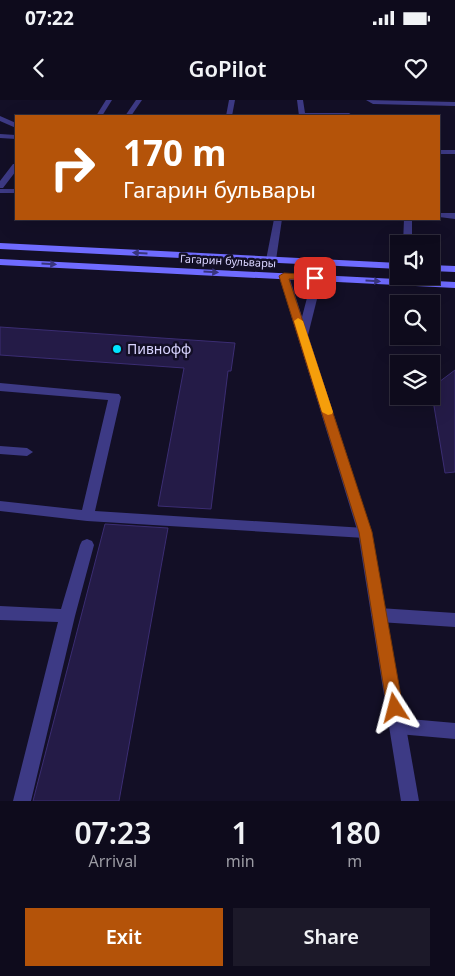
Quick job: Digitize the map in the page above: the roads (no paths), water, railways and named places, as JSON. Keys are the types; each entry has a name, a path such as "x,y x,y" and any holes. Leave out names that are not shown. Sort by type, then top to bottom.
{"main road":[{"name":"Гагарин бульвары","path":"0,246 390,266"},
{"path":"276,260 284,276"},
{"name":"Гагарин бульвары","path":"0,262 455,285"},
{"path":"440,268 455,269"}],"street":[{"path":"100,115 109,100"},
{"path":"129,115 139,100"},
{"path":"229,115 232,100"},
{"path":"300,100 302,115 349,113"},
{"path":"369,100 373,102 455,104"},
{"path":"0,118 15,126"},
{"path":"0,136 15,137"},
{"path":"440,152 455,152"},
{"path":"0,172 13,173"},
{"path":"0,186 13,173"},
{"path":"0,191 15,191"},
{"path":"440,215 455,216"},
{"path":"276,260 278,220"},
{"path":"407,235 408,220"},
{"path":"284,276 366,532 410,801"},
{"path":"303,334 313,294 330,278"},
{"path":"0,387 115,397 87,516"},
{"path":"0,450 27,452"},
{"path":"0,506 87,516 366,532"},
{"path":"22,801 86,545"},
{"path":"0,613 67,616"},
{"path":"379,614 455,620"},
{"path":"398,726 455,731"}],"place":[{"name":"Пивнофф","path":"117,349"}]}
